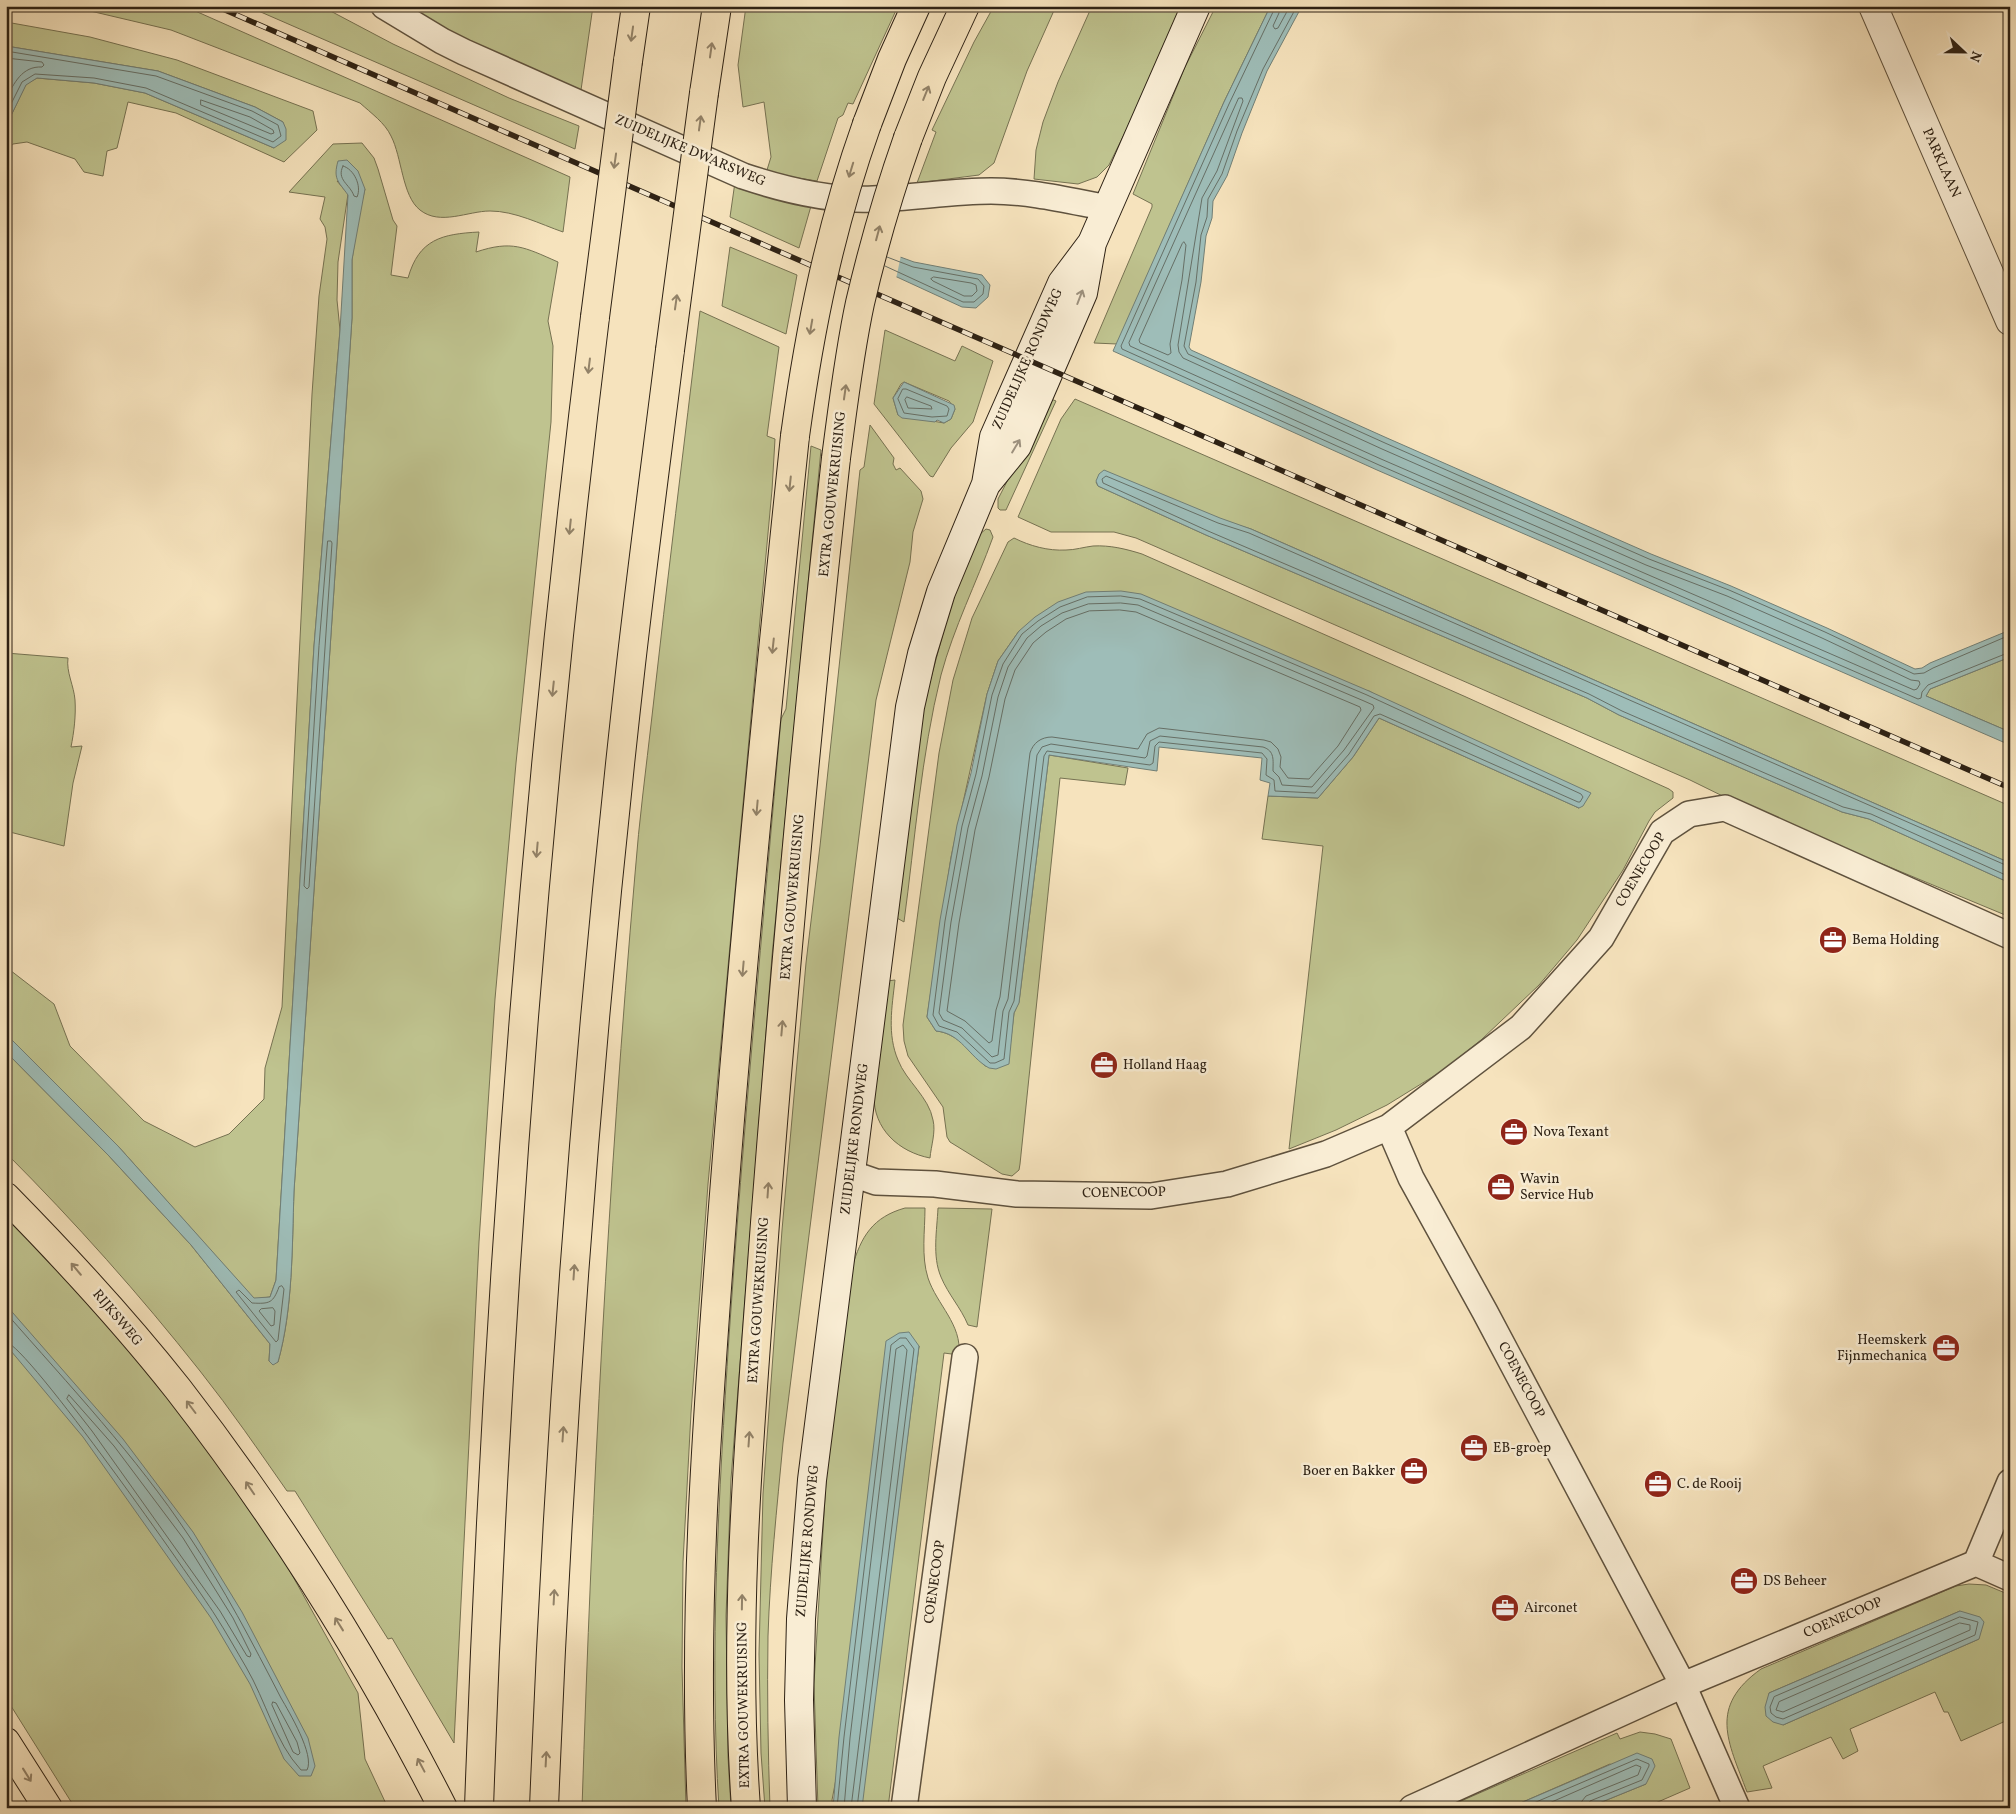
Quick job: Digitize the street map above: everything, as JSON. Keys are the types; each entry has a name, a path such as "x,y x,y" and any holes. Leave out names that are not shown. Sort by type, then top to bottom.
{"main road":[{"path":"479,1804 496,1425 516,1102 552,698 595,317 636,6"},
{"path":"544,1808 561,1470 579,1207 602,948 631,663 670,350 717,6"},
{"path":"702,1808 698,1705 698,1610 701,1520 711,1364 746,932 795,436 815,307 841,203 867,124 892,59 916,6"},
{"name":"EXTRA GOUWEKRUISING","path":"746,1808 741,1692 742,1603 753,1384 794,884 836,458 847,375 860,303 884,208 908,138 932,77 965,6"},
{"name":"ZUIDELIJKE RONDWEG","path":"802,1808 799,1700 805,1553 812,1480 910,707 922,654 941,592 986,484 1017,446 1082,293 1092,244 1196,6"},
{"name":"PARKLAAN","path":"1873,6 2010,321"},
{"name":"RIJKSWEG","path":"6,1197 64,1256 177,1388 220,1446 294,1552 357,1653 411,1747 443,1808"},
{"path":"6,1742 48,1808"}],"street":[{"name":"ZUIDELIJKE DWARSWEG","path":"384,6 442,41 478,59 743,176 776,186 816,195 856,199 975,191 1005,191 1108,208"},
{"name":"COENECOOP","path":"850,1174 876,1182 934,1184 1017,1194 1151,1196 1227,1184 1326,1154 1389,1127 1521,1027 1601,938 1662,832 1689,814 1725,808 2010,936"},
{"name":"COENECOOP","path":"1389,1127 1411,1178 1485,1312 1683,1685 1737,1808"},
{"name":"COENECOOP","path":"904,1808 965,1356"},
{"path":"2010,1482 1976,1563 2010,1578"},
{"name":"COENECOOP","path":"1412,1808 1683,1685 1976,1563"}],"green space":[{"path":"69,6 184,6 570,177 563,232 509,213 490,211 454,217 428,215 414,204 409,195 395,145 388,131 360,103 171,30"},
{"path":"247,6 321,6 393,44 509,98 579,126 575,149"},
{"path":"405,6 593,6 581,90 448,30"},
{"path":"746,6 898,6 853,104 848,103 843,115 838,118 817,181 785,176 767,170 771,157 764,102 743,107 738,65"},
{"path":"994,6 1056,6 1027,71 994,163 979,175 917,183 936,132 932,130 974,42"},
{"path":"1092,6 1187,6 1109,165 1097,177 1078,184 1034,179 1036,150 1043,122 1058,82"},
{"path":"1216,6 1267,6 1269,9 1224,102 1117,344 1094,343 1152,207 1152,204 1133,194 1185,67"},
{"path":"6,22 90,37 177,60 313,111 317,130 284,162 176,113 128,102 117,148 107,151 103,176 84,172 75,159 27,142 13,144 6,152 6,126 26,84 37,78 94,83 145,93 274,148 283,122 255,107 158,71 6,46"},
{"path":"362,143 374,158 393,220 397,226 391,275 408,278 413,265 426,247 443,237 466,233 479,232 476,252 499,246 518,247 536,252 558,262 548,321 553,346 551,422 516,763 495,999 479,1242 454,1743 392,1638 388,1639 295,1491 287,1491 211,1386 130,1287 82,1232 6,1153 6,1052 109,1156 191,1245 270,1344 269,1361 278,1362 287,1321 291,1278 294,1191 352,318 352,260 358,218 365,189 337,181 348,194 338,262 337,300 340,330 314,646 276,1280 270,1297 254,1299 118,1146 6,1034 6,967 54,1004 70,1046 144,1121 195,1147 229,1134 264,1099 265,1068 282,1007 312,394 319,296 327,239 325,227 320,219 325,197 289,192 333,144"},
{"path":"735,182 811,206 799,248 730,217"},
{"path":"730,247 797,275 786,334 722,306"},
{"path":"700,311 779,347 767,436 775,439 772,490 708,1184 691,1413 683,1562 682,1667 686,1808 582,1808 602,1340 625,990 641,815"},
{"path":"885,330 955,361 962,346 993,361 973,422 951,448 933,477 930,476 874,404","holes":["904,382 949,401 955,409 951,419 944,423 898,415 893,398"]},
{"path":"1046,397 1056,401 1006,510 1000,510 998,508 998,499"},
{"path":"1075,399 2010,806 2010,863 1251,529 1096,482 1098,486 1206,535 1587,698 1619,715 1842,812 1869,819 2010,883 2010,917 1745,807 1690,780 1136,538 1114,532 1051,532 1018,517 1061,419"},
{"path":"870,425 894,458 893,464 896,470 900,468 921,491 923,499 913,532 910,562 876,700 783,1443 769,1612 768,1744 770,1808 765,1808 761,1753 759,1654 763,1494 782,1230 806,963 860,470 864,467"},
{"path":"811,446 821,450 772,956 731,1479 726,1616 728,1757 731,1808 719,1808 715,1690 716,1572 729,1337 747,1105 781,719 786,709"},
{"path":"986,529 990,530 993,537 946,657 934,706 923,767 904,922 897,918 924,704 949,611 972,551 980,534"},
{"path":"1014,538 1033,546 1053,550 1106,546 1142,554 1669,789 1673,792 1673,798 1655,812 1623,870 1577,940 1539,985 1481,1040 1442,1071 1387,1105 1336,1130 1289,1149 1323,846 1262,839 1268,796 1318,798 1353,757 1379,718 1579,808 1369,691 1019,631 998,661 987,694 951,857 927,1017 936,1031 951,1035 957,1039 985,1066 1008,1064 1014,1013 1019,1002 1049,755 1128,768 1125,785 1060,778 1020,1164 1019,1170 1012,1176 1002,1174 950,1142 947,1137 943,1107 908,1056 904,1041 903,1025 939,753 953,680 972,618 1008,542"},
{"path":"6,653 68,658 75,706 71,747 82,746 73,783 64,846 6,831"},
{"path":"2010,657 2010,732 1926,696 1930,689"},
{"path":"895,980 891,1020 892,1040 902,1068 931,1112 934,1129 930,1158 908,1150 890,1137 878,1118 875,1107 875,1084 887,981"},
{"path":"905,1208 925,1208 924,1252 926,1270 932,1288 957,1334 959,1355 944,1353 888,1808 862,1808 862,1797 919,1346 832,1800 833,1808 818,1808 814,1684 827,1463 852,1268 864,1237 870,1229 884,1217"},
{"path":"938,1208 992,1209 977,1327 968,1325 938,1269 936,1243"},
{"path":"6,1212 81,1290 172,1402 282,1557 358,1693 365,1759 388,1808 75,1808 6,1698"},
{"path":"1969,1584 1986,1585 2010,1595 2010,1719 1961,1741 1948,1712 1944,1712 1935,1692 1850,1729 1858,1751 1843,1759 1831,1737 1763,1766 1772,1788 1747,1792 1729,1741 1727,1726 1728,1711 1734,1697 1744,1683 1761,1669 1956,1586","holes":["1960,1611 1979,1639 1783,1725 1769,1693"]},
{"path":"1640,1732 1671,1739 1690,1788 1644,1808 1587,1808 1646,1784 1610,1764 1509,1808 1445,1808 1617,1733 1620,1739"}],"water":[{"path":"1267,6 1302,6 1267,71 1227,176 1213,201 1212,218 1206,236 1201,282 1189,347 1191,350 1651,554 1731,586 1827,628 1915,669 1922,668 2010,630 2010,657 1930,689 1926,696 2010,732 2010,745 1377,470 1113,351 1224,102 1269,9"},
{"path":"6,46 158,71 255,107 283,122 286,129 286,140 274,148 145,93 94,83 37,78 26,85 6,126"},
{"path":"347,160 358,171 365,189 352,260 352,318 294,1191 291,1278 283,1341 278,1362 273,1365 269,1361 270,1344 191,1245 109,1156 6,1052 6,1034 118,1146 254,1298 270,1297 276,1280 314,646 340,330 348,195 337,180 336,172 338,161"},
{"path":"859,242 914,262 982,275 990,285 988,297 976,308 962,307 834,248"},
{"path":"904,382 954,405 955,409 951,419 944,423 937,420 935,422 902,418 898,415 893,398"},
{"path":"1104,470 1251,529 2010,863 2010,883 1869,819 1842,812 1619,715 1587,698 1206,535 1098,486 1096,481 1099,474"},
{"path":"1121,591 1141,594 1369,691 1591,793 1583,806 1579,808 1379,718 1353,757 1318,798 1268,796 1270,783 1260,780 1262,758 1159,747 1157,771 1049,755 1019,1003 1014,1013 1009,1064 996,1069 989,1068 952,1036 936,1031 927,1017 940,920 957,825 971,773 987,694 998,661 1019,631 1035,617 1058,602 1086,592"},
{"path":"6,1305 123,1439 193,1532 242,1612 308,1738 315,1766 311,1776 299,1776 284,1759 250,1684 211,1618 83,1437 6,1345"},
{"path":"909,1332 919,1346 862,1808 833,1808 839,1737 886,1341 899,1333"},
{"path":"1960,1611 1980,1617 1984,1622 1979,1639 1783,1725 1773,1722 1766,1716 1765,1707 1769,1693"},
{"path":"1637,1753 1652,1759 1655,1766 1646,1784 1587,1808 1509,1808"}],"pier":[{"path":"840,234 901,255 896,279 833,250"}],"railway":[{"path":"216,6 2010,788"}],"place":[{"name":"Bema Holding","path":"1833,940"},
{"name":"Holland Haag","path":"1104,1065"},
{"name":"Nova Texant","path":"1514,1132"},
{"name":"Wavin Service Hub","path":"1501,1187"},
{"name":"Heemskerk Fijnmechanica","path":"1946,1348"},
{"name":"EB-groep","path":"1474,1448"},
{"name":"Boer en Bakker","path":"1414,1471"},
{"name":"C. de Rooij","path":"1658,1484"},
{"name":"DS Beheer","path":"1744,1581"},
{"name":"Airconet","path":"1505,1608"}]}
